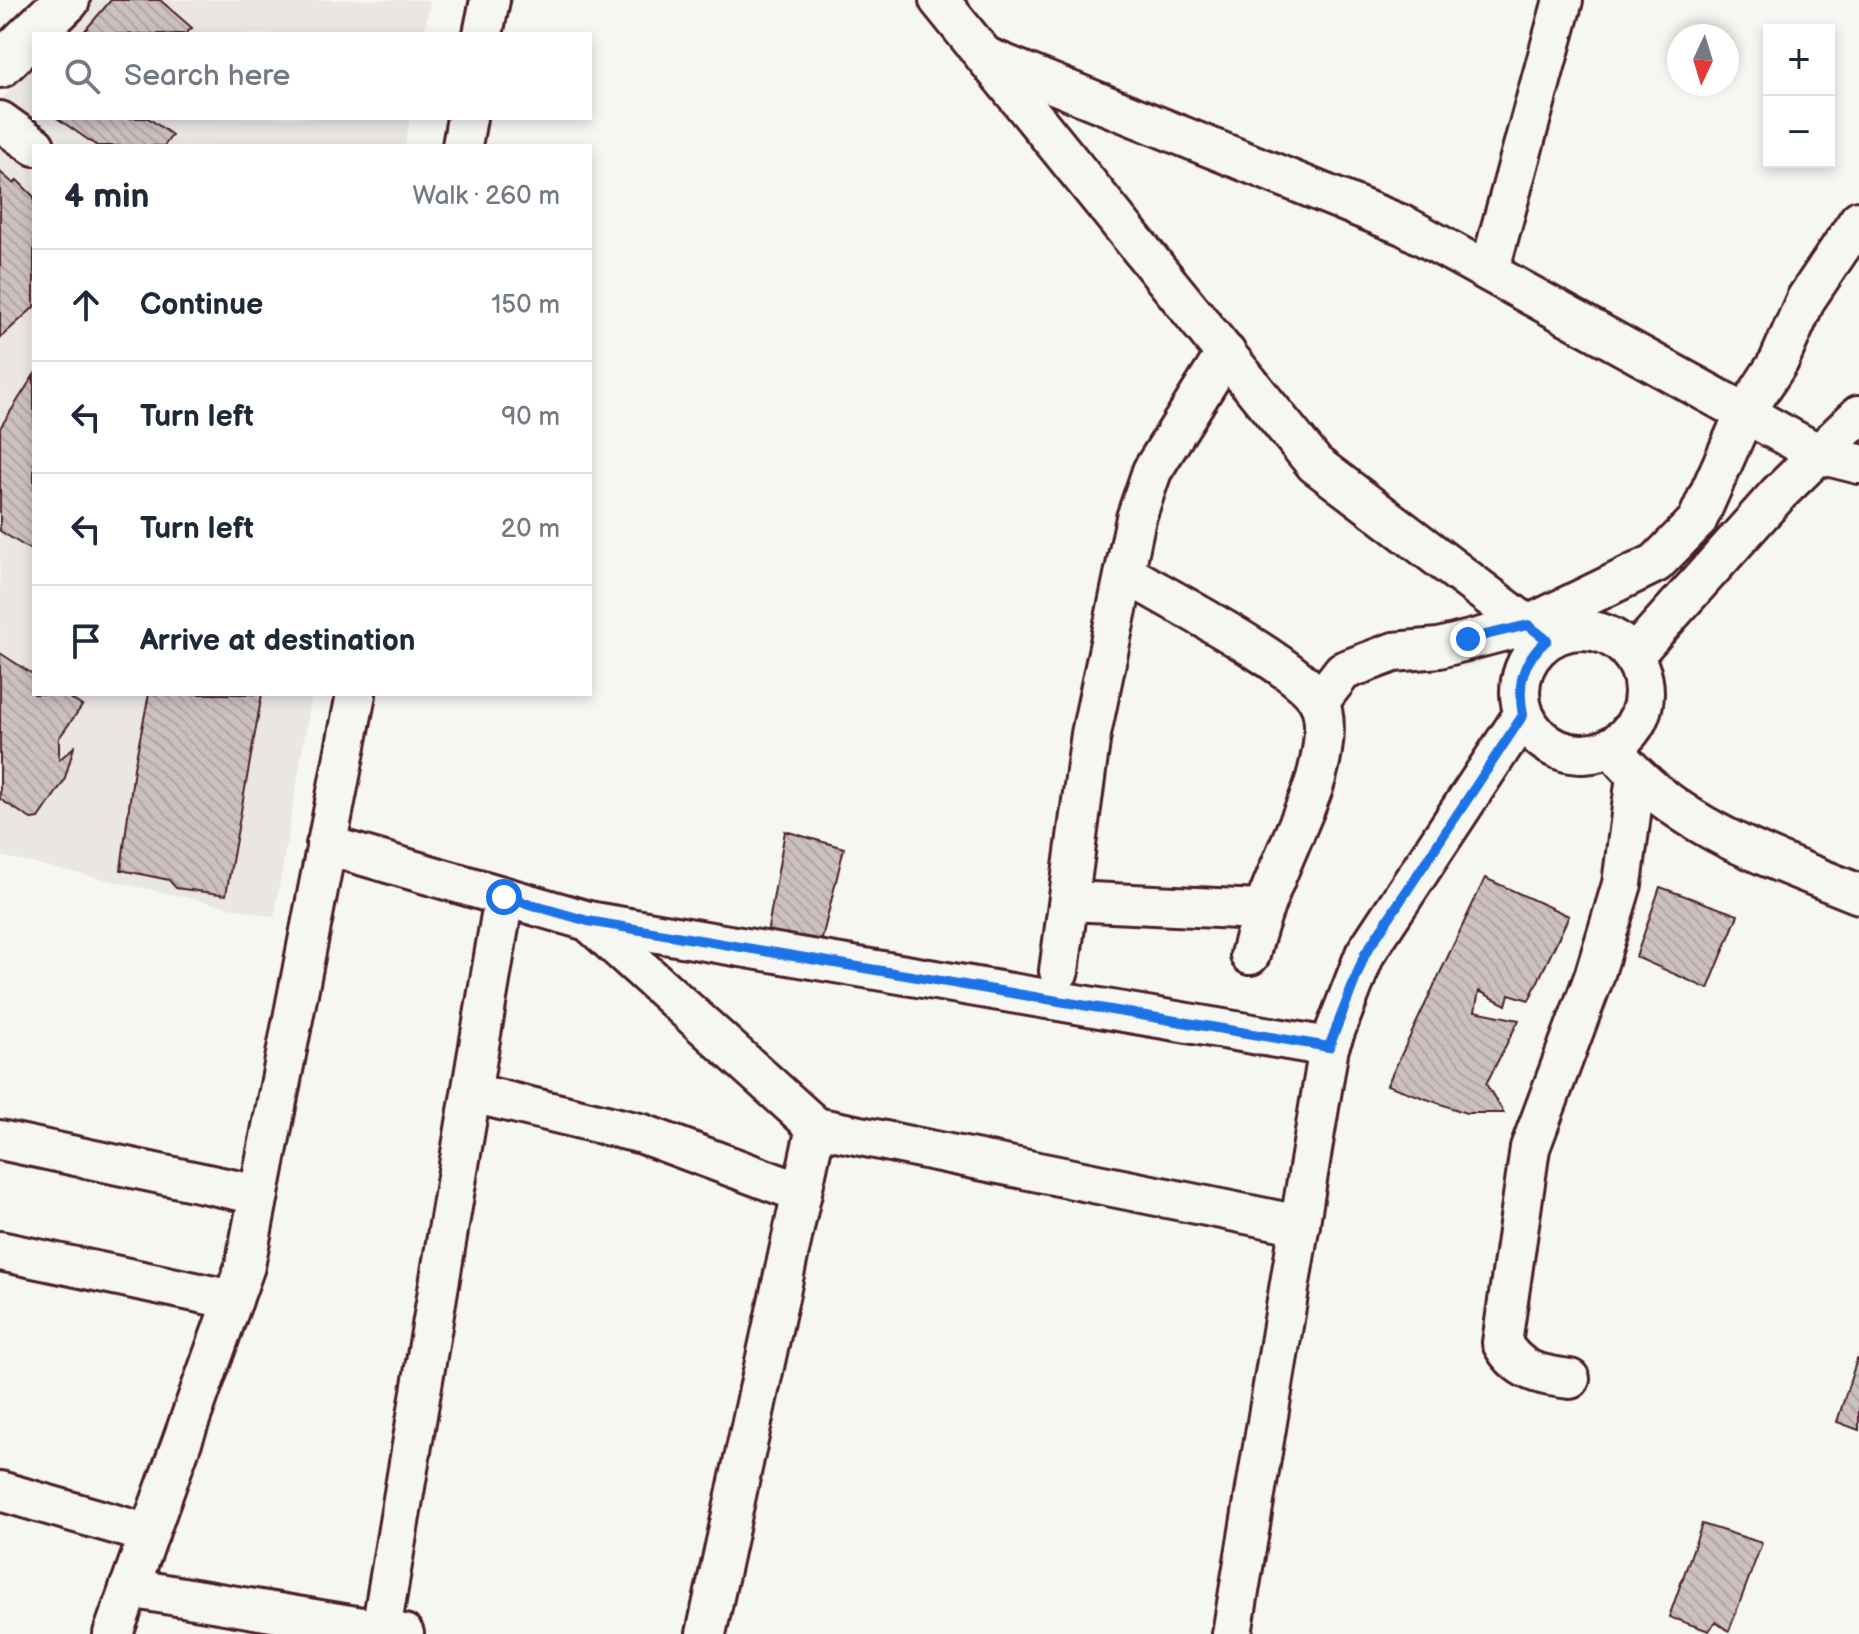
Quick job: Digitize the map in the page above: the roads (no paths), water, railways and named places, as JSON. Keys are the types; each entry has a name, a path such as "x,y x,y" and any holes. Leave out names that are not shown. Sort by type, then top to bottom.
{"street":[{"path":"34,32 67,0"},
{"path":"483,32 490,0"},
{"path":"939,0 1315,464 1537,632"},
{"path":"1489,272 1563,0"},
{"path":"0,65 32,34"},
{"path":"989,58 1405,226 1819,454 1859,464"},
{"path":"462,144 467,120"},
{"path":"0,121 32,144"},
{"path":"1319,702 1343,671 1394,652 1537,632 1584,630 1602,633 1619,642 1633,656 1642,674 1644,695 1640,716 1628,734 1611,747 1591,754 1570,753 1550,746 1534,733 1523,715 1519,694 1522,673 1537,632 1656,563 1697,521 1745,413 1779,361 1806,299 1859,220"},
{"path":"1059,971 1091,734 1136,518 1152,471 1226,353"},
{"path":"1633,656 1779,493 1859,415"},
{"path":"1125,573 1282,668 1319,702 1323,725 1321,764 1260,910 1250,955"},
{"path":"113,1634 245,1266 356,696"},
{"path":"1232,1634 1329,1047 1365,954 1523,715"},
{"path":"1611,747 1636,776 1712,834 1859,894"},
{"path":"1570,1379 1533,1374 1510,1358 1502,1343 1530,1148 1594,977 1622,884 1636,776"},
{"path":"326,845 588,921 1329,1047"},
{"path":"129,1588 393,1632 504,897"},
{"path":"1069,901 1260,910"},
{"path":"588,921 816,1127 1300,1225"},
{"path":"472,1093 643,1134 802,1193"},
{"path":"706,1634 816,1127"},
{"path":"0,1140 259,1195"},
{"path":"0,1251 233,1300"},
{"path":"0,1491 149,1534"}]}
